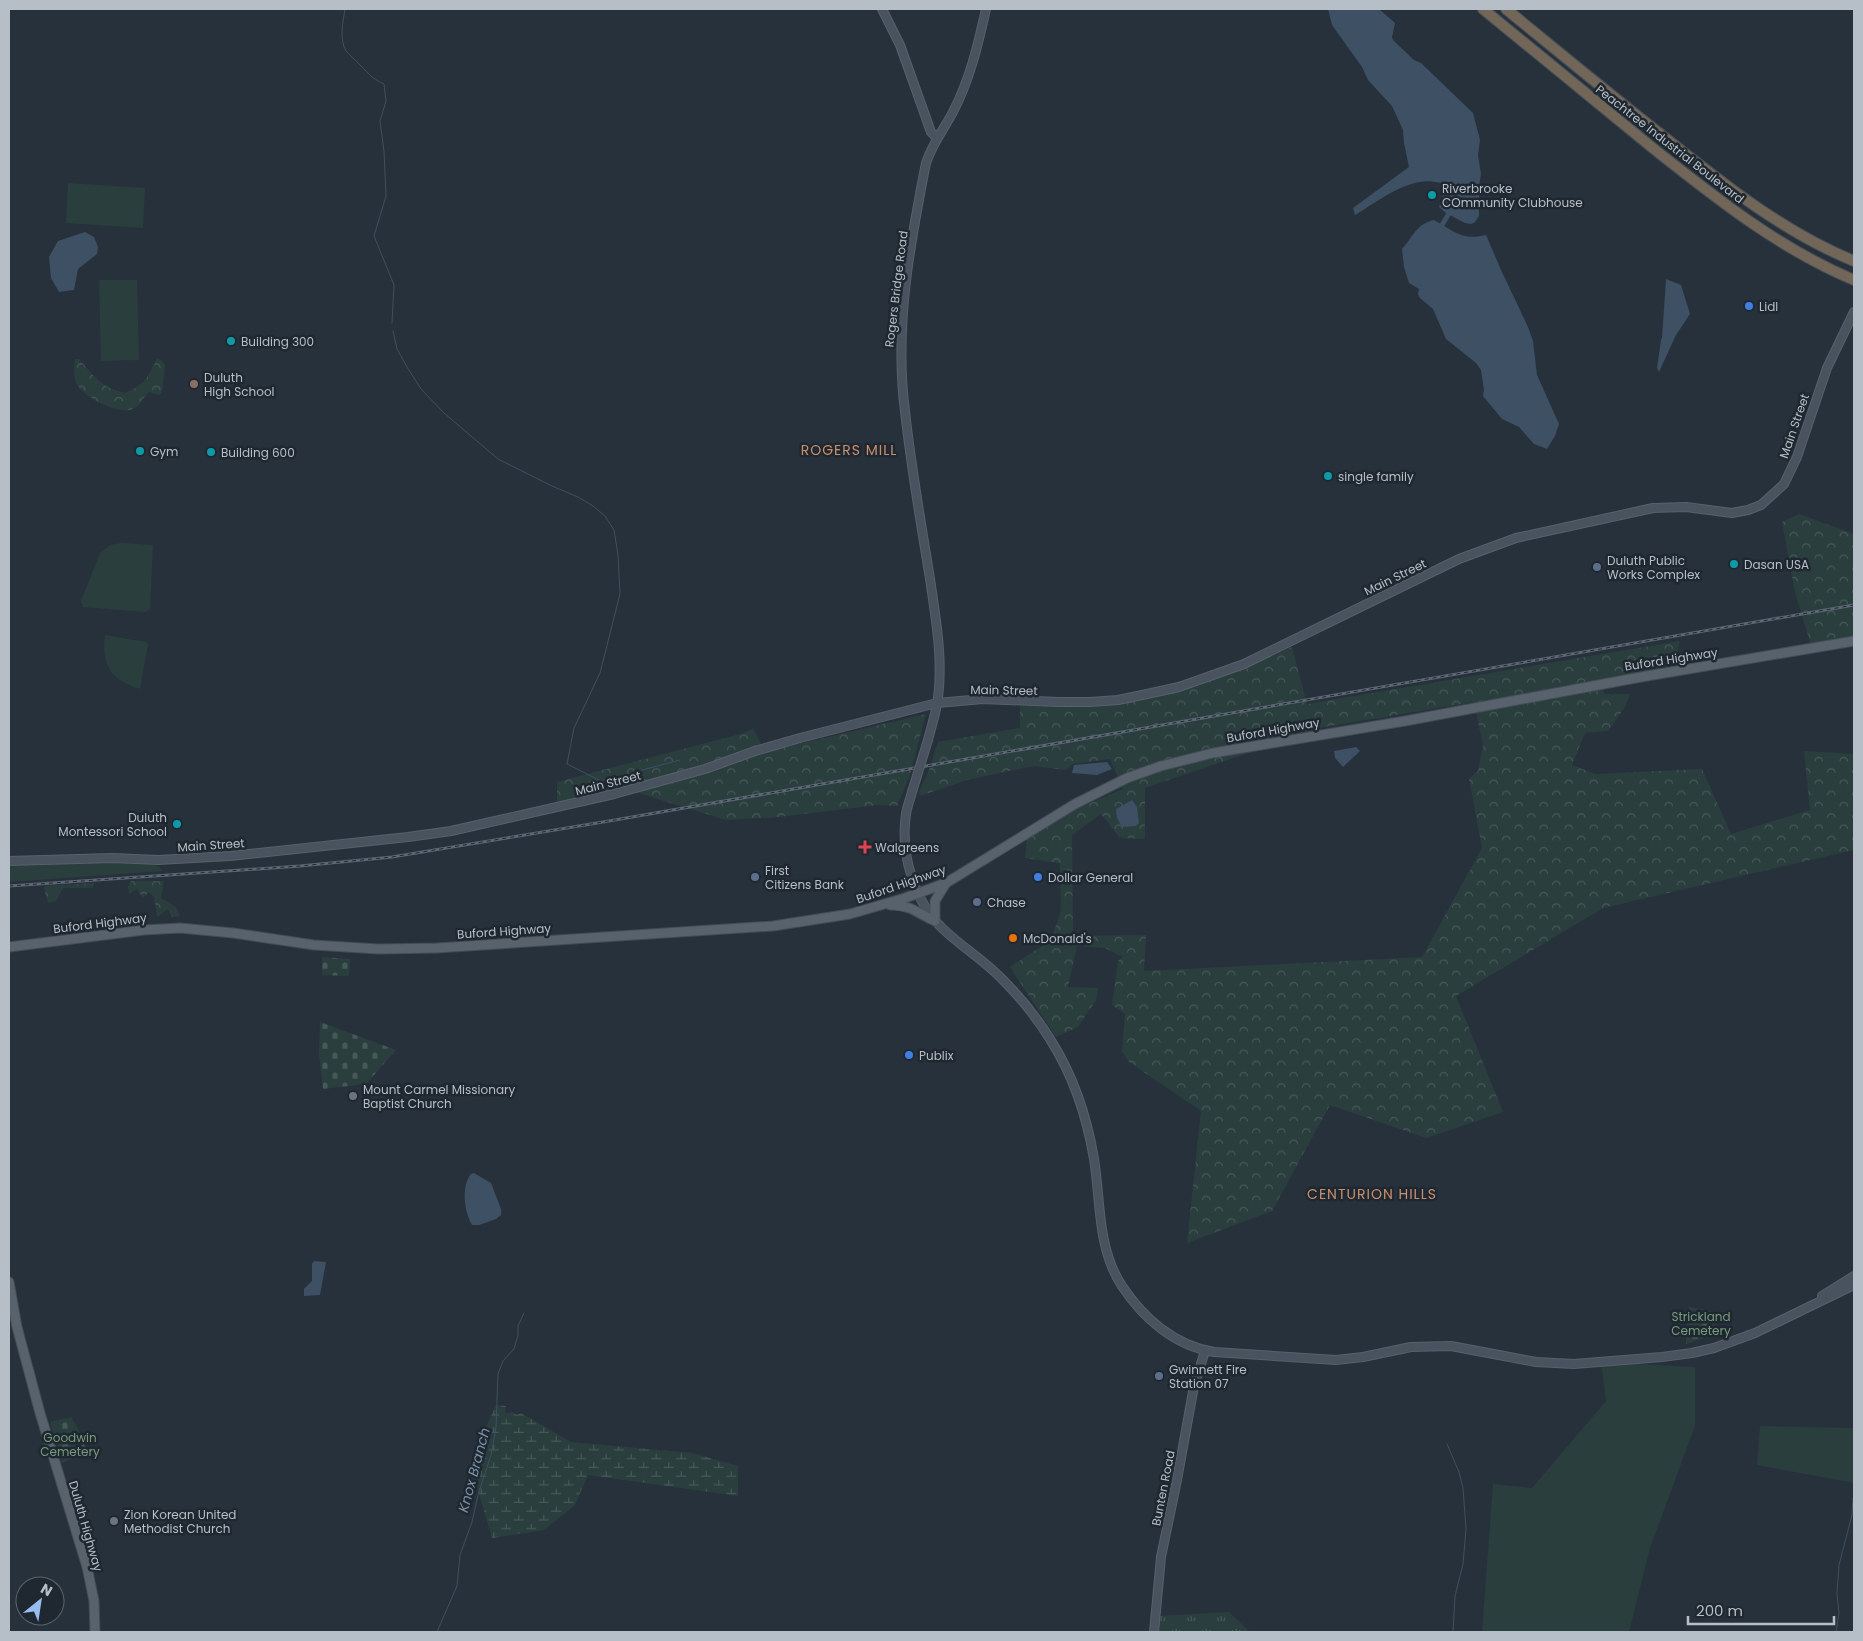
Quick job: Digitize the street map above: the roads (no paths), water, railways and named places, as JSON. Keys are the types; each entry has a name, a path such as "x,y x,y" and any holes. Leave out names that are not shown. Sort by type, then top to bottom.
{"highway":[{"name":"Peachtree Industrial Boulevard","path":"1483,9 1720,201 1780,242 1817,263 1854,280"},
{"name":"Peachtree Industrial Boulevard","path":"1506,9 1727,187 1787,227 1854,261"}],"main road":[{"name":"Buford Highway","path":"9,947 144,930 180,928 233,933 314,945 378,949 437,948 773,926 855,913 918,894 946,883 1075,804 1126,778 1161,766 1213,753 1405,721 1641,677 1854,641"},
{"path":"884,905 904,906 915,909 935,920 935,901 946,883"},
{"name":"Duluth Highway","path":"9,1282 17,1326 40,1413 86,1567 94,1601 95,1632"}],"street":[{"path":"882,9 900,45 931,132 937,138"},
{"name":"Rogers Bridge Road","path":"986,9 978,48 969,77 926,163 904,304 900,355 904,410 934,607 940,664 938,703 906,814 905,846 918,894 935,920 949,935 1003,980 1037,1019 1057,1050 1072,1081 1084,1117 1094,1158 1103,1240 1113,1271 1135,1304 1156,1326 1178,1340 1205,1351 1336,1360 1363,1357 1411,1347 1451,1346 1536,1362 1589,1363 1692,1353 1755,1333 1788,1316"},
{"name":"Main Street","path":"9,861 113,858 158,860 230,856 336,846 451,831 614,794 705,769 754,751 938,703 983,699 1090,702 1118,700 1171,689 1244,664 1459,559 1492,546 1558,528 1653,508 1686,507 1732,513 1762,505 1784,484 1797,457 1827,368 1854,312"},
{"path":"1788,1316 1854,1276"},
{"path":"1788,1316 1854,1285"},
{"name":"Bunten Road","path":"1154,1632 1161,1557 1194,1386 1205,1351"}],"water":[{"path":"1328,9 1379,9 1395,23 1393,40 1414,60 1421,63 1473,113 1480,140 1478,155 1481,174 1479,216 1475,222 1471,224 1465,223 1439,207 1446,185 1434,182 1411,184 1399,189 1355,215 1353,208 1409,167 1403,130 1392,106 1368,80 1362,67 1332,25"},
{"path":"1434,220 1464,236 1478,237 1486,235 1528,327 1533,341 1537,375 1559,424 1555,436 1547,449 1534,444 1519,427 1502,419 1483,396 1481,370 1476,363 1446,339 1433,309 1420,298 1418,294 1419,289 1409,283 1404,267 1402,249 1419,228"},
{"path":"85,232 94,237 98,247 97,254 78,269 74,290 59,292 51,278 49,257 58,241"},
{"path":"1666,279 1681,285 1690,314 1676,335 1659,372 1657,368 1662,338"},
{"path":"1356,747 1360,751 1343,767 1335,758 1334,751"},
{"path":"1107,762 1112,769 1097,775 1072,773 1074,765"},
{"path":"1132,800 1137,807 1139,823 1136,826 1122,827 1117,818 1116,809"},
{"path":"474,1173 491,1183 501,1209 501,1215 496,1219 479,1225 472,1225 467,1213 465,1199 468,1179"},
{"path":"314,1261 326,1262 320,1295 304,1296 304,1289 312,1281 312,1264"}],"waterway":[{"path":"345,9 342,36 346,51 371,76 384,84 386,101 380,121 384,151 386,196 374,236 394,285 392,323"},
{"path":"1442,225 1448,215"},
{"path":"393,331 397,349 407,367 421,389 444,413 498,459 593,506 605,516 614,530 618,555 620,594 600,673 574,728 567,764 601,781 680,760"},
{"name":"Knox Branch","path":"437,1632 457,1586 460,1555 472,1522 478,1495 491,1455 496,1428 498,1374 503,1361 514,1349 518,1335 518,1326 524,1313"},
{"path":"1447,1444 1459,1472 1463,1488 1466,1529 1463,1564 1455,1596 1453,1632"},
{"path":"1836,1632 1839,1613 1837,1594 1839,1565 1852,1515 1853,1498"}],"railway":[{"path":"9,886 300,866 392,857 1854,605"}],"place":[{"name":"Riverbrooke COmmunity Clubhouse","path":"1432,195"},
{"name":"Lidl","path":"1749,306"},
{"name":"Building 300","path":"231,341"},
{"name":"Duluth High School","path":"194,384"},
{"name":"Gym","path":"140,451"},
{"name":"Building 600","path":"211,452"},
{"name":"single family","path":"1328,476"},
{"name":"Dasan USA","path":"1734,564"},
{"name":"Duluth Public Works Complex","path":"1597,567"},
{"name":"Duluth Montessori School","path":"177,824"},
{"name":"Walgreens","path":"865,847"},
{"name":"First Citizens Bank","path":"755,877"},
{"name":"Dollar General","path":"1038,877"},
{"name":"Chase","path":"977,902"},
{"name":"McDonald's","path":"1013,938"},
{"name":"Publix","path":"909,1055"},
{"name":"Mount Carmel Missionary Baptist Church","path":"353,1096"},
{"name":"Gwinnett Fire Station 07","path":"1159,1376"},
{"name":"Zion Korean United Methodist Church","path":"114,1521"}],"district":[{"name":"ROGERS MILL","path":"849,450"},
{"name":"CENTURION HILLS","path":"1372,1194"}],"park label":[{"name":"Strickland Cemetery","path":"1701,1323"},
{"name":"Goodwin Cemetery","path":"70,1444"}]}
